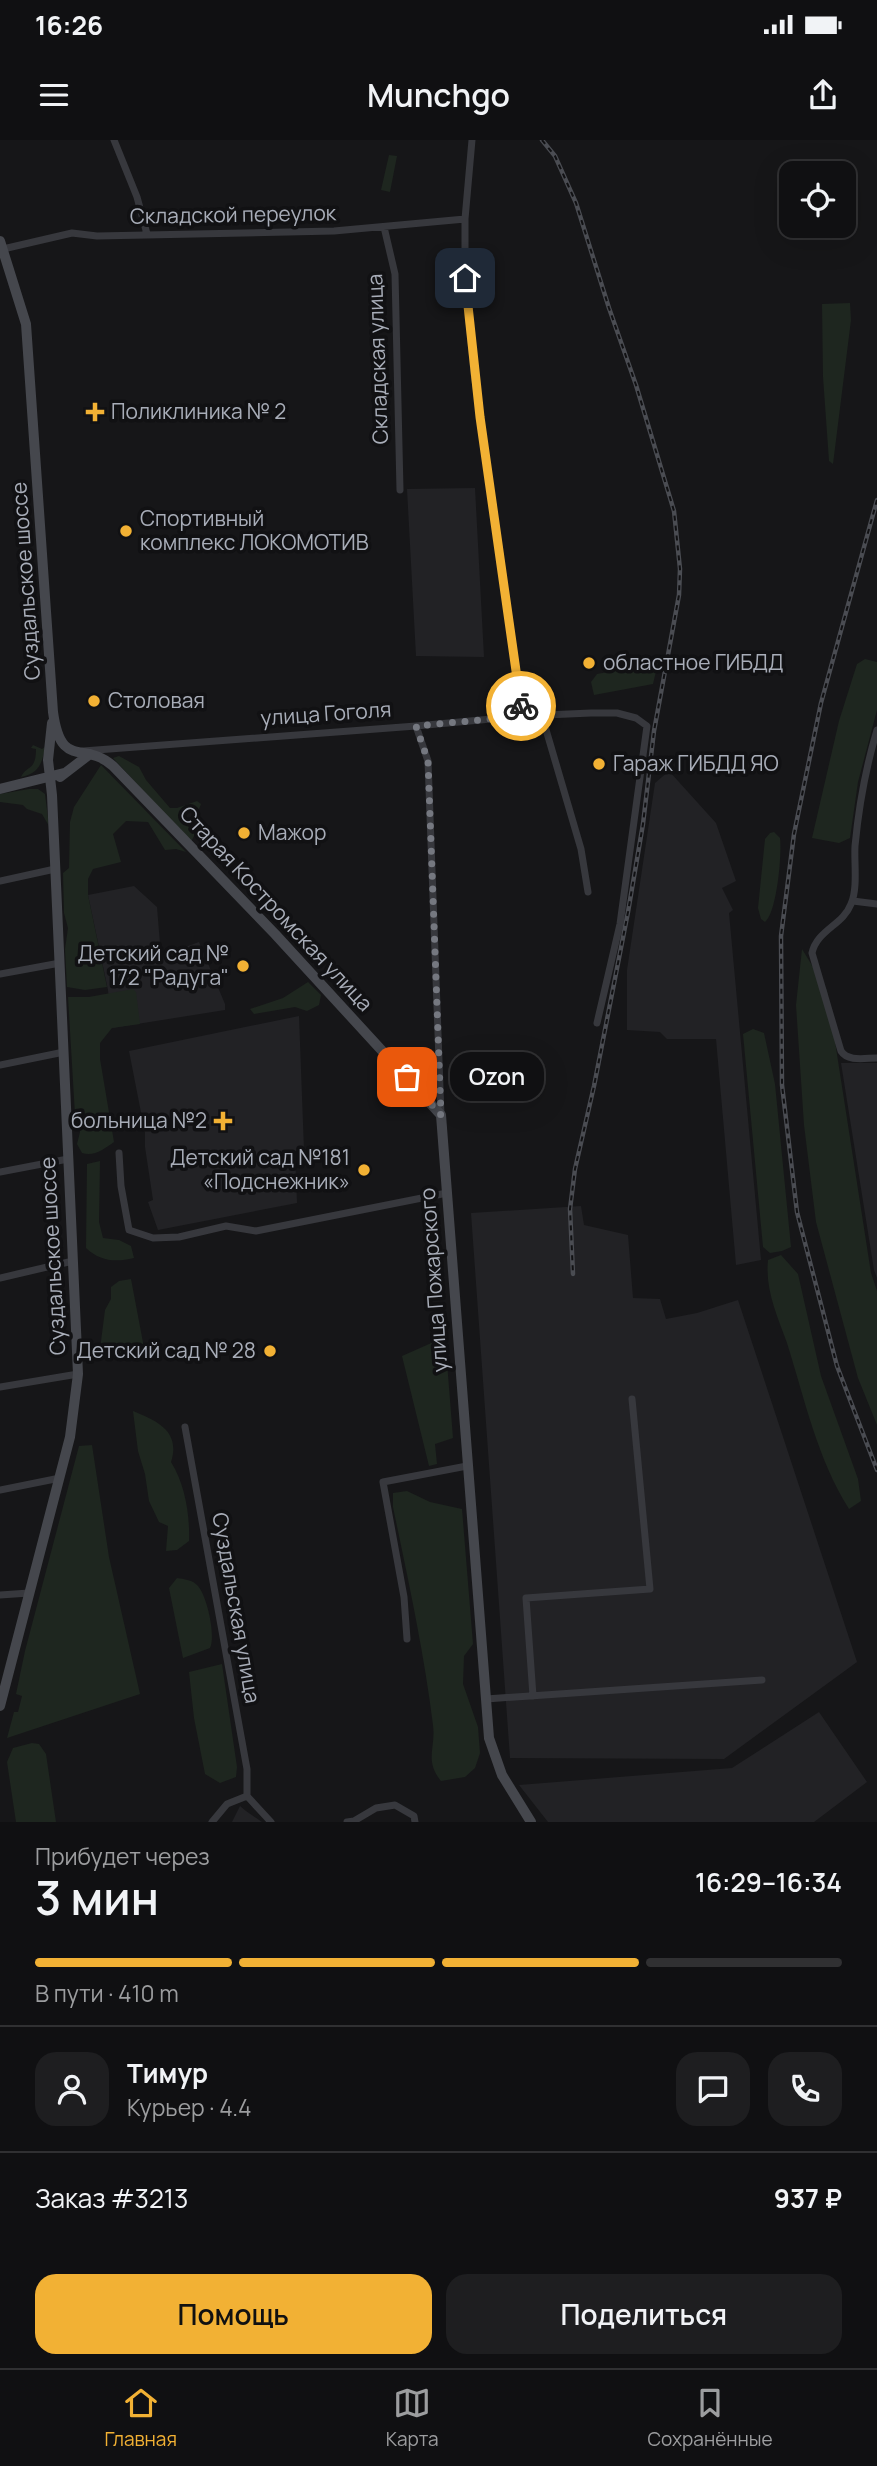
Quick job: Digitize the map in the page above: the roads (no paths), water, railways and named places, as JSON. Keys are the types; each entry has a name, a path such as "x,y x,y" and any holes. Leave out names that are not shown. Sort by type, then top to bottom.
{"main road":[{"name":"Суздальское шоссе","path":"1,245 26,324 54,712 58,733 70,750"},
{"name":"Суздальское шоссе","path":"0,1706 2,1688 70,1437 78,1374 52,794 48,762 54,712"},
{"path":"56,748 70,750 73,758 52,794 43,784 29,783 42,775 56,748"},
{"name":"Старая Костромская улица","path":"70,750 104,759 113,766 275,934 441,1115"},
{"name":"улица Гоголя","path":"0,789 68,770 90,754"},
{"path":"48,762 53,771 68,770"},
{"name":"улица Пожарского","path":"441,1115 489,1738 502,1775 531,1822"}],"street":[{"path":"114,140 138,197 147,234"},
{"path":"472,140 465,278 474,373 523,716"},
{"name":"Складской переулок","path":"1,245 72,233 97,236 334,231 466,219"},
{"name":"Складская улица","path":"384,227 395,274 400,490"},
{"name":"улица Гоголя","path":"70,750 523,716 617,713 636,718 647,726 620,924 597,1023"},
{"path":"542,716 580,849 588,892"},
{"name":"улица Пожарского","path":"416,726 428,761 441,1115"},
{"path":"877,730 862,781 853,901 845,914 815,941 812,953 844,1055 877,1058"},
{"name":"улица Гоголя","path":"90,754 101,749"},
{"path":"0,881 55,870"},
{"path":"853,901 877,904"},
{"path":"0,974 60,963"},
{"path":"0,1065 64,1052"},
{"path":"118,1153 129,1230 153,1238 179,1237 226,1226 256,1231 447,1193"},
{"path":"0,1172 68,1159"},
{"path":"0,1278 73,1261"},
{"path":"0,1387 78,1374"},
{"path":"533,1696 526,1598 650,1589 632,1399"},
{"name":"Суздальская улица","path":"185,1427 247,1769 247,1796"},
{"path":"407,1639 404,1597 383,1482 467,1466"},
{"path":"0,1490 60,1478"},
{"path":"0,1595 29,1593"},
{"path":"486,1699 762,1680"},
{"path":"212,1822 227,1804 247,1796 271,1822"},
{"path":"347,1822 354,1821 376,1808 395,1805 414,1819"}],"railway":[{"path":"542,140 555,156 576,203 636,385 674,511 680,569 679,595 654,731 643,824 628,912 575,1169 570,1209 573,1274"},
{"path":"877,500 821,703 794,834 781,936 782,1085 797,1212 837,1366 877,1470"}],"place":[{"name":"Поликлиника № 2","path":"95,412"},
{"name":"Спортивный комплекс ЛОКОМОТИВ","path":"126,531"},
{"name":"областное ГИБДД","path":"589,663"},
{"name":"Столовая","path":"94,701"},
{"name":"Гараж ГИБДД ЯО","path":"599,764"},
{"name":"Мажор","path":"244,833"},
{"name":"Детский сад № 172 \"Радуга\"","path":"243,966"},
{"name":"Ozon","path":"407,1077"},
{"name":"больница №2","path":"223,1121"},
{"name":"Детский сад №181 «Подснежник»","path":"364,1170"},
{"name":"Детский сад № 28","path":"270,1351"}]}
